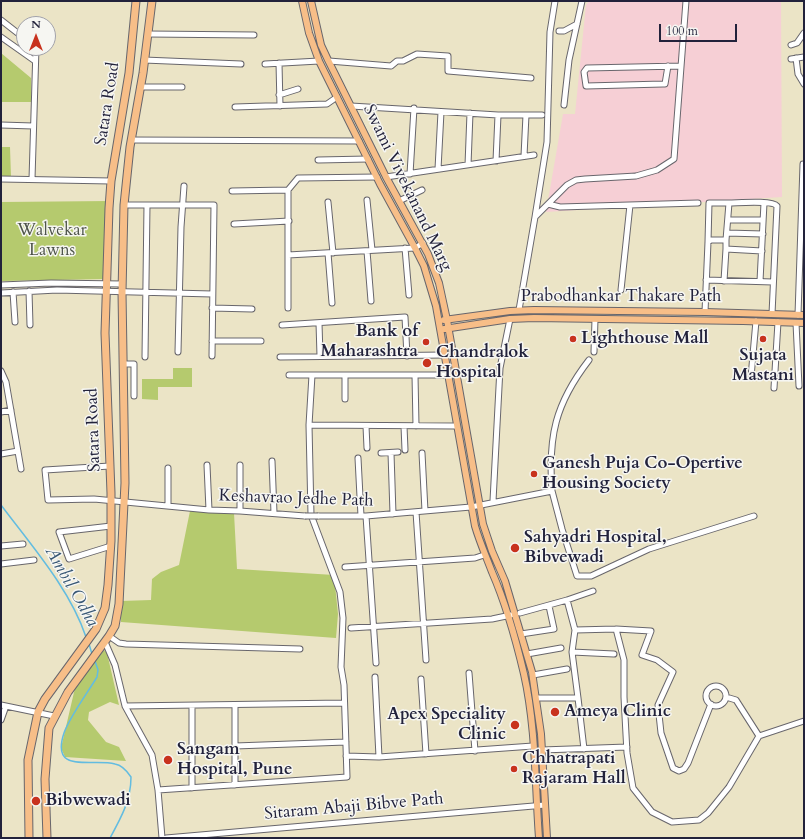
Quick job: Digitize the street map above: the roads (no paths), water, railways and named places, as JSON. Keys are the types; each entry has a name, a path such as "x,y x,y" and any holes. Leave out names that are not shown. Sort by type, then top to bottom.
{"highway":[{"name":"Satara Road","path":"29,838 28,760 38,712 46,698 96,629 104,608 108,585 111,546 111,501 105,333 106,283 111,181 129,73 136,1"},
{"name":"Satara Road","path":"47,838 45,802 46,753 49,728 54,716 87,665 105,642 115,626 119,604 124,502 122,284 124,205 131,140 152,1"}],"main road":[{"name":"Swami Vivekanand Marg","path":"302,1 311,40 319,61 377,177 420,258 430,285 440,330 471,507 484,554 492,572 507,616 524,674 533,746 539,838"},
{"name":"Swami Vivekanand Marg","path":"311,1 321,45 386,177 423,243 438,283 449,328 480,506 492,551 518,614 521,634 533,675 537,698 542,750 547,838"},
{"name":"Prabodhankar Thakare Path","path":"438,322 519,310 705,312 801,315"},
{"name":"Prabodhankar Thakare Path","path":"440,330 510,319 756,321 804,323"}],"street":[{"path":"519,310 547,142 550,32 556,1"},
{"path":"564,105 568,60 582,1"},
{"path":"535,217 567,185 576,180 636,176 657,170 674,159 686,1"},
{"path":"1,20 16,32"},
{"path":"559,31 564,31 577,24"},
{"path":"791,45 797,43 804,33"},
{"path":"148,34 254,35"},
{"path":"1,37 35,61"},
{"path":"329,61 390,66 397,61 403,61 417,54 448,56 448,71 531,78"},
{"path":"32,179 35,56"},
{"path":"804,57 793,59 798,74 804,84"},
{"path":"144,60 241,64"},
{"path":"265,64 319,61"},
{"path":"279,63 280,106"},
{"path":"668,66 665,84 586,86 584,72 587,68 668,66 681,66"},
{"path":"140,87 182,87"},
{"path":"279,95 298,89"},
{"path":"235,107 327,104 337,97"},
{"path":"351,106 414,108 441,112 498,115 542,115"},
{"path":"410,174 414,108"},
{"path":"438,169 441,112"},
{"path":"468,165 470,113"},
{"path":"496,161 498,115"},
{"path":"524,156 526,115"},
{"path":"1,125 33,126"},
{"path":"131,140 359,141"},
{"path":"386,177 534,155"},
{"path":"318,160 368,159"},
{"path":"801,315 803,164"},
{"path":"288,308 288,190 298,178 377,177"},
{"path":"1,178 111,181"},
{"path":"178,352 184,186"},
{"path":"232,191 288,190"},
{"path":"399,201 422,190"},
{"path":"367,200 371,301"},
{"path":"328,202 332,303"},
{"path":"548,204 560,207 698,203"},
{"path":"705,312 709,203 774,203 777,206 772,314"},
{"path":"760,281 764,203"},
{"path":"724,281 729,204"},
{"path":"124,205 214,205 212,356"},
{"path":"145,357 147,205"},
{"path":"621,290 630,205"},
{"path":"728,220 763,220"},
{"path":"234,224 289,221"},
{"path":"727,233 763,234"},
{"path":"708,242 711,240 726,240"},
{"path":"288,255 415,248 423,243"},
{"path":"404,248 408,295"},
{"path":"726,249 762,251"},
{"path":"420,258 428,254"},
{"path":"706,280 774,282"},
{"path":"1,285 122,284"},
{"path":"13,292 15,322"},
{"path":"29,292 30,326"},
{"path":"1,293 179,292 212,294"},
{"path":"212,308 252,309"},
{"path":"743,313 743,321"},
{"path":"282,326 405,318 407,356"},
{"path":"493,501 500,368 510,319"},
{"path":"594,352 595,319"},
{"path":"751,377 756,321"},
{"path":"774,388 778,322"},
{"path":"319,323 320,356"},
{"path":"796,323 799,386"},
{"path":"212,341 261,341"},
{"path":"280,357 444,355"},
{"path":"589,360 575,378 563,399 556,422 551,448 552,491 577,576 591,576 649,549 754,516"},
{"path":"123,364 134,364 134,396"},
{"path":"1,371 6,382 21,469"},
{"path":"289,375 447,375"},
{"path":"158,790 347,777 341,667 343,618 340,592 311,514 309,425 312,375"},
{"path":"344,375 345,400"},
{"path":"415,375 416,426"},
{"path":"1,412 11,410"},
{"path":"309,425 456,426"},
{"path":"366,426 367,448"},
{"path":"404,426 405,450"},
{"path":"1,454 18,451"},
{"path":"381,453 398,452"},
{"path":"390,453 393,514"},
{"path":"422,453 425,511"},
{"path":"358,458 370,565 376,663"},
{"path":"272,461 274,513"},
{"path":"208,465 209,510"},
{"path":"240,465 240,511"},
{"name":"Keshavrao Jedhe Path","path":"110,466 44,471 48,501 94,499 209,510 305,516 364,516 480,506 493,501 552,491"},
{"path":"168,468 168,506"},
{"path":"416,512 426,660"},
{"path":"111,526 59,532 69,559 111,546"},
{"path":"1,546 23,544"},
{"path":"345,567 475,558 484,554"},
{"path":"1,564 34,560"},
{"path":"351,628 492,619 549,606 593,590"},
{"path":"567,600 575,630 572,652 584,749"},
{"path":"521,634 554,629 549,606"},
{"path":"575,630 616,629 651,631 642,655 657,660 673,672 658,705 661,733 673,768 679,771 684,769 688,763 711,704"},
{"path":"616,629 624,660 627,746 633,788 652,812 672,822 699,820 708,813 730,786 759,736 804,720"},
{"path":"162,838 158,790 152,755 125,706 115,664 105,642 118,642 126,644 300,649"},
{"path":"527,654 561,648"},
{"path":"572,652 614,654"},
{"path":"533,675 567,670"},
{"path":"469,673 475,751"},
{"path":"375,677 379,758"},
{"path":"421,679 426,754"},
{"path":"726,697 720,705 711,704 707,700 706,693 712,686 722,688 726,697 736,700 759,736"},
{"path":"537,698 578,698"},
{"path":"125,706 344,704"},
{"path":"1,720 4,705 54,716"},
{"path":"234,705 235,785"},
{"path":"192,706 192,788"},
{"path":"235,746 346,742"},
{"path":"346,756 379,758 533,746"},
{"path":"542,750 627,746"},
{"name":"Sitaram Abaji Bibve Path","path":"166,838 545,805"}],"waterway":[{"name":"Ambil Odha","path":"1,505 49,568 60,585 79,619 86,637"},
{"name":"Ambil Odha","path":"89,644 92,654"},
{"name":"Ambil Odha","path":"95,661 98,670 97,677 66,727 61,746 63,755 68,760 85,763 106,763 118,765 131,777 131,785 127,801 110,838"}],"place":[{"name":"Lighthouse Mall","path":"573,339"},
{"name":"Sujata Mastani","path":"763,339"},
{"name":"Bank of Maharashtra","path":"426,342"},
{"name":"Chandralok Hospital","path":"427,363"},
{"name":"Ganesh Puja Co-Opertive Housing Society","path":"534,474"},
{"name":"Sahyadri Hospital, Bibvewadi","path":"515,548"},
{"name":"Ameya Clinic","path":"555,712"},
{"name":"Apex Speciality Clinic","path":"515,725"},
{"name":"Sangam Hospital, Pune","path":"168,760"},
{"name":"Chhatrapati Rajaram Hall","path":"514,769"},
{"name":"Bibwewadi","path":"36,801"}],"park label":[{"name":"Walvekar Lawns","path":"52,241"}]}
